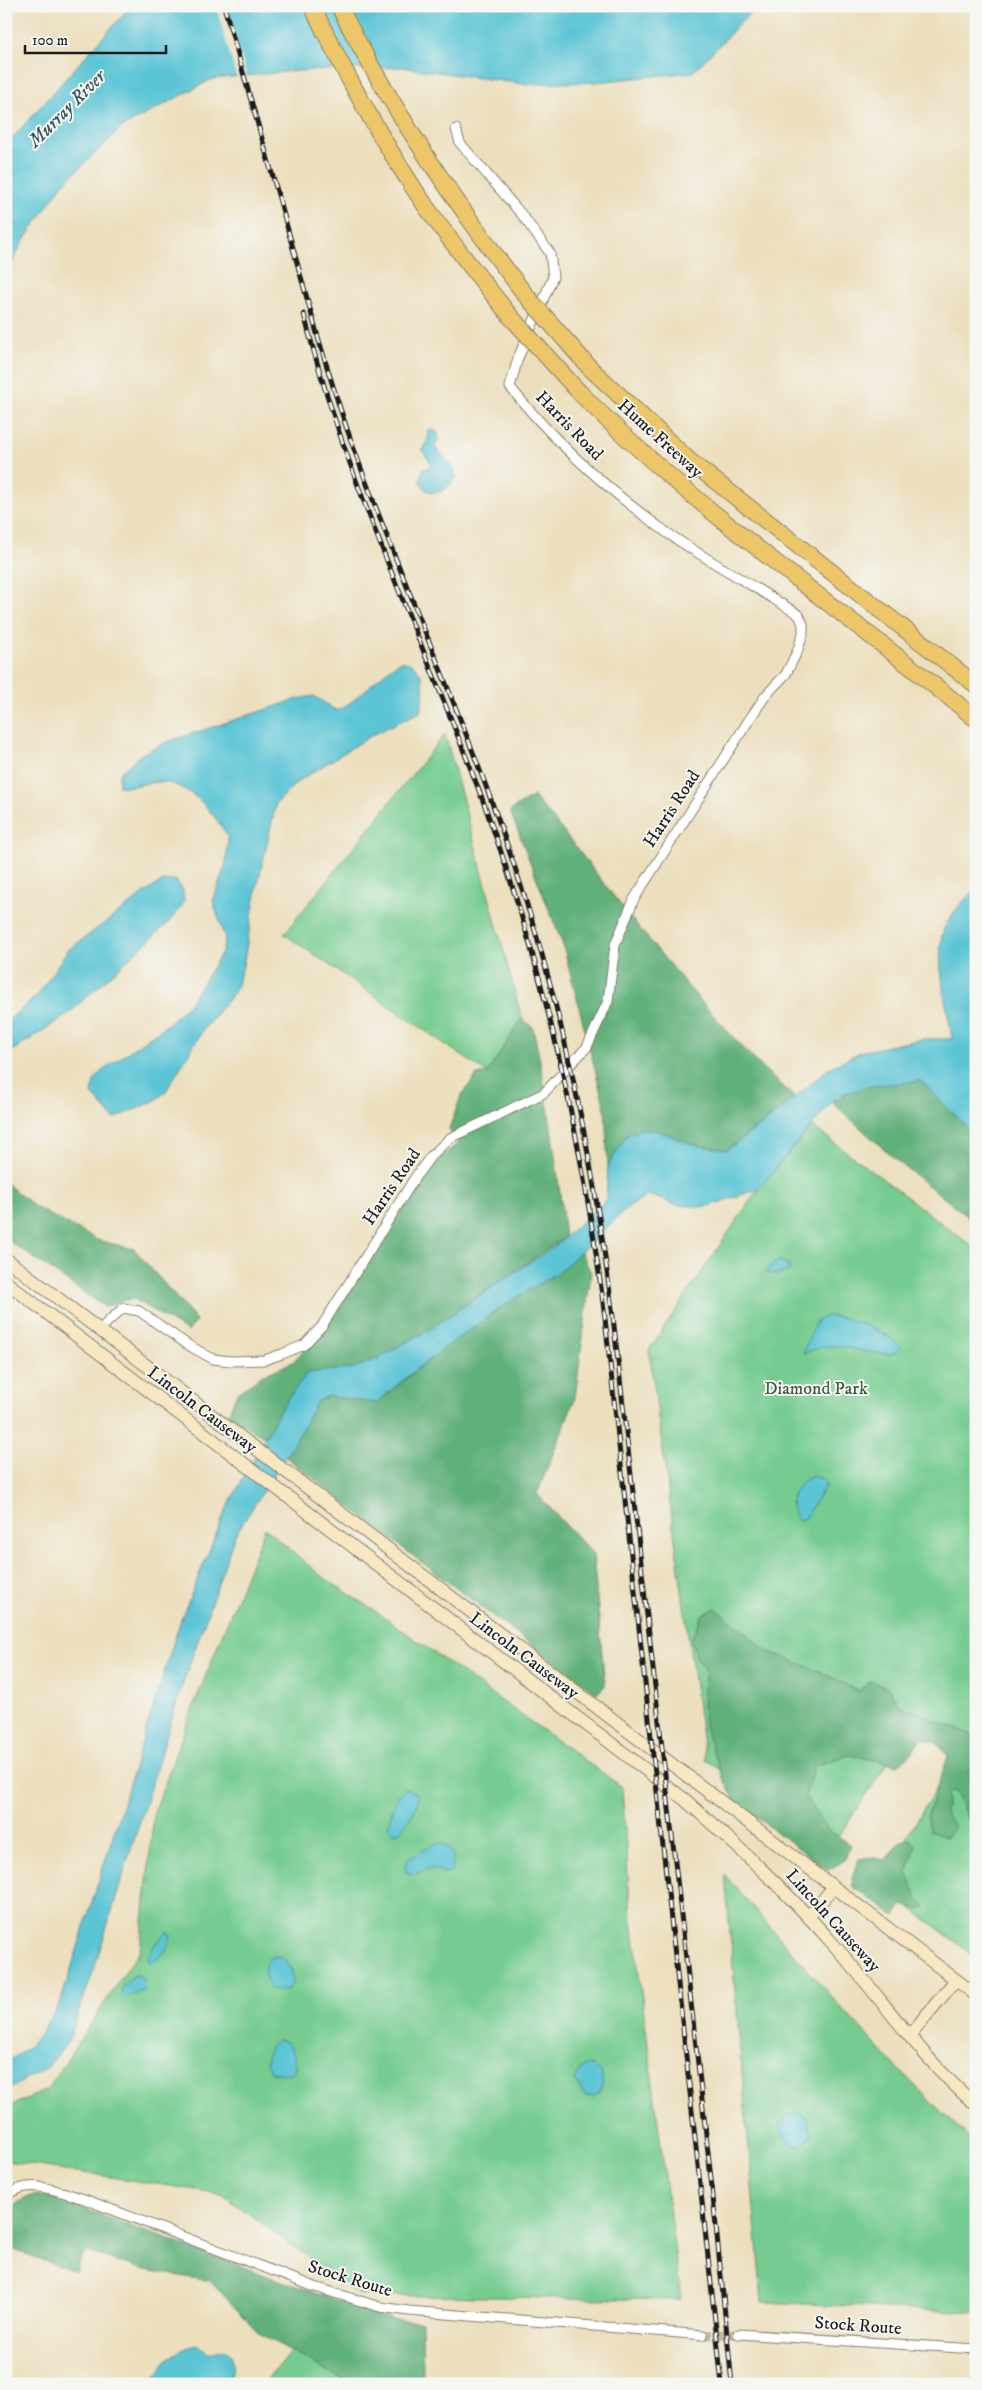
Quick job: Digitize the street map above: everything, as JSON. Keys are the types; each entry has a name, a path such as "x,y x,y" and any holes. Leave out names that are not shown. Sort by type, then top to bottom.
{"highway":[{"name":"Hume Freeway","path":"312,6 349,80 427,207 511,317 579,392 643,453 775,561 976,719"},
{"name":"Hume Freeway","path":"340,6 362,51 408,131 445,187 524,293 590,368 691,462 976,685"}],"main road":[{"name":"Lincoln Causeway","path":"6,1259 976,1996"},
{"name":"Lincoln Causeway","path":"6,1282 684,1799 748,1854 809,1916 909,2036 961,2093 976,2105"},
{"path":"88,1345 99,1330"},
{"path":"809,1916 833,1888"},
{"path":"909,2036 956,1981"}],"street":[{"name":"Harris Road","path":"99,1330 123,1308 139,1310 188,1346 213,1359 230,1362 264,1360 304,1345 322,1326 416,1176 431,1156 450,1138 544,1093 587,1047 608,1001 615,945 634,899 748,720 766,694 786,674 803,634 803,624 798,616 667,532 604,484 548,431 510,386 518,358 553,277 550,253 522,215 460,143 456,130"},
{"name":"Stock Route","path":"6,2197 26,2186 66,2194 306,2284 380,2307 418,2312 703,2335"},
{"name":"Stock Route","path":"738,2334 976,2349"}],"green space":[{"path":"445,734 522,1019 487,1073 284,934"},
{"path":"533,796 674,970 751,1056 795,1098 727,1150 694,1145 656,1130 626,1136 608,1166 605,1108 563,945 510,811"},
{"path":"522,1019 533,1027 552,1131 565,1237 428,1330 377,1359 354,1368 307,1373 280,1410 265,1438 228,1415 237,1393 261,1376 293,1362 336,1313 433,1163 459,1143 449,1129 461,1096 477,1075 487,1073"},
{"path":"921,1081 976,1136 976,1223 896,1160 832,1102 852,1091 863,1088"},
{"name":"Diamond Park","path":"812,1126 976,1249 976,1957 878,1884 965,1741 915,1723 830,1849 705,1759 649,1350 758,1189"},
{"path":"6,1183 35,1207 97,1240 134,1249 196,1320 188,1332 132,1298 105,1307 6,1239"},
{"path":"581,1252 591,1273 575,1398 537,1494 593,1554 605,1686 597,1694 396,1543 286,1457 317,1401 328,1396 377,1403 467,1331 551,1275"},
{"path":"265,1528 320,1575 384,1617 622,1787 630,1905 681,2300 360,2295 222,2194 6,2161 6,2108 47,2090 140,1950 154,1813 188,1720"},
{"path":"715,1608 767,1651 821,1672 859,1691 871,1681 888,1688 900,1706 970,1734 975,1749 968,1772 976,1786 976,1839 956,1791 948,1792 945,1813 955,1827 946,1837 929,1831 927,1817 948,1756 936,1742 921,1738 912,1753 898,1765 849,1755 814,1766 805,1797 827,1829 850,1845 845,1860 828,1870 735,1801 723,1778 704,1726 703,1690 706,1672 697,1658 691,1640 702,1615"},
{"path":"909,1839 916,1845 907,1873 917,1898 926,1906 920,1910 902,1905 895,1916 853,1887 852,1878 859,1859 872,1857 885,1861 899,1842"},
{"path":"725,1875 878,2047 942,2113 976,2144 976,2312 762,2302"},
{"path":"33,2195 51,2197 312,2292 396,2320 422,2322 423,2380 342,2379 260,2334 210,2281 145,2270 85,2251 75,2272 6,2247 6,2220 10,2209 15,2204"},
{"path":"291,2351 343,2379 604,2384 265,2384"}],"water":[{"name":"Murray River","path":"131,6 757,6 693,72 596,82 523,84 402,67 295,71 212,79 122,127 62,185 22,243 6,276 6,145"},
{"path":"432,429 437,432 439,437 435,448 451,464 456,477 447,488 440,492 426,490 420,481 423,469 428,468 431,463 422,450 429,438 427,435"},
{"path":"401,661 413,665 421,675 423,700 420,712 372,735 305,777 295,784 276,804 257,887 243,966 235,991 203,1030 166,1091 156,1100 114,1119 92,1094 94,1081 102,1071 169,1023 189,1004 222,953 225,939 213,901 226,863 228,837 208,809 189,792 179,786 157,782 119,786 119,774 140,755 167,742 298,699 314,696 337,711 354,700 384,673"},
{"path":"176,880 183,890 184,903 168,923 67,1015 6,1055 6,1022 38,995 67,951 152,888 163,881"},
{"path":"976,890 976,1136 921,1081 872,1086 838,1095 758,1189 706,1207 677,1205 648,1195 628,1208 560,1271 498,1309 419,1367 376,1403 328,1396 317,1401 295,1442 235,1535 179,1695 92,1975 68,2042 48,2067 6,2091 6,2061 24,2051 31,2044 45,2027 61,2001 181,1619 226,1510 280,1410 307,1373 354,1368 377,1359 428,1330 556,1245 606,1200 608,1166 626,1136 641,1129 656,1130 694,1145 727,1150 777,1113 829,1068 860,1052 923,1039 952,1039 941,974 942,936 946,924 955,911"},
{"path":"779,1261 788,1264 790,1270 780,1274 766,1273 769,1267"},
{"path":"827,1316 868,1326 888,1337 901,1349 895,1353 878,1354 829,1346 803,1353 817,1320"},
{"path":"814,1476 825,1480 826,1485 804,1519 799,1520 792,1508 793,1495 802,1483"},
{"path":"406,1789 416,1793 417,1803 409,1819 399,1832 392,1832 388,1826 393,1806 401,1793"},
{"path":"439,1843 451,1850 453,1862 451,1871 446,1873 427,1869 412,1874 406,1872 405,1867 408,1859"},
{"path":"168,1932 171,1935 167,1948 162,1955 150,1962 148,1958 155,1944"},
{"path":"271,1957 284,1958 292,1972 293,1982 288,1989 279,1991 271,1989 265,1972 266,1964"},
{"path":"135,1975 142,1978 145,1987 143,1991 126,1997 121,1992 123,1985"},
{"path":"278,2040 287,2043 293,2051 296,2071 290,2075 271,2072 266,2063 269,2047"},
{"path":"590,2065 601,2072 602,2087 595,2095 585,2096 575,2080 581,2068"},
{"path":"799,2113 807,2118 812,2135 801,2145 796,2146 788,2142 780,2124 788,2116"},
{"path":"197,2345 210,2353 225,2349 229,2353 233,2366 230,2375 223,2384 149,2384 169,2359 189,2347"}],"pier":[{"path":"216,6 226,6 247,78 237,79"}],"tunnel":[{"path":"703,2335 738,2334"}],"railway":[{"path":"224,6 334,390 374,504 461,721 521,886 552,992 578,1099 598,1208 613,1317 712,2187 732,2384"},
{"path":"304,314 322,378 364,503 462,747 507,871 544,997 574,1124 586,1188 605,1318 722,2384"}]}
